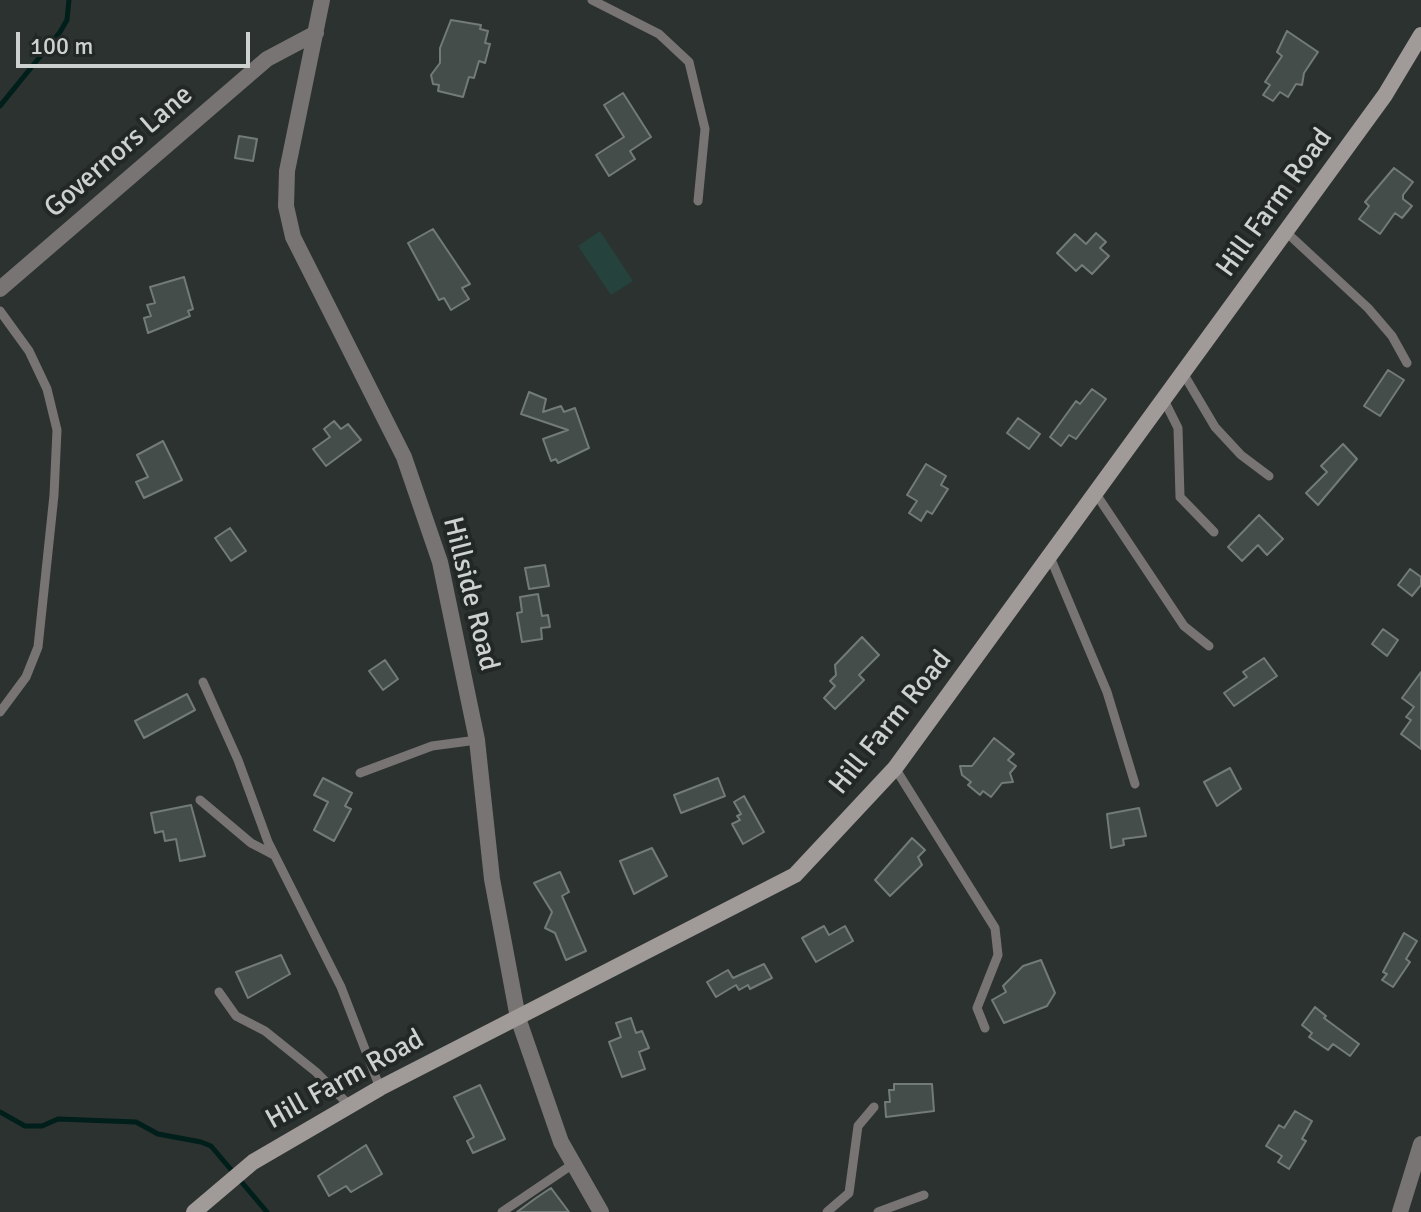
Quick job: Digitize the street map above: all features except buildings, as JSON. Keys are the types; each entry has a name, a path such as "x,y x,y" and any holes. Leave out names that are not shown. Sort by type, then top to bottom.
{"main road":[{"name":"Hill Farm Road","path":"194,1212 253,1162 349,1105 795,875 895,768 1385,95 1421,35"}],"street":[{"name":"Hillside Road","path":"322,0 287,171 286,206 293,237 404,457 440,562 477,740 492,879 518,1018 561,1142 601,1212"},
{"name":"Governors Lane","path":"0,289 267,59 316,33"},
{"path":"1400,1212 1421,1144"}],"lane":[{"path":"592,0 659,34 689,62 705,129 698,201"},
{"path":"1286,232 1368,308 1392,336 1407,363"},
{"path":"0,311 29,351 41,376 55,412 57,430 53,506 38,647 26,677 0,712"},
{"path":"1183,373 1215,427 1241,455 1269,476"},
{"path":"1164,400 1178,428 1180,497 1214,532"},
{"path":"1096,494 1184,626 1209,646"},
{"path":"1050,557 1107,692 1135,784"},
{"path":"203,682 238,760 274,855 341,987 380,1088"},
{"path":"360,773 432,746 477,740"},
{"path":"895,768 995,928 998,955 977,1008 985,1028"},
{"path":"200,800 251,843 274,855"},
{"path":"219,992 236,1016 265,1031 349,1105"},
{"path":"827,1212 849,1193 858,1126 874,1107"},
{"path":"502,1212 573,1164"},
{"path":"878,1212 924,1195"}],"green space":[{"path":"600,231 633,281 611,295 578,246"}],"waterway":[{"path":"0,106 60,32 67,20 69,0"},
{"path":"0,1112 25,1126 42,1126 58,1119 136,1122 158,1134 201,1142 211,1146 267,1212"}]}
